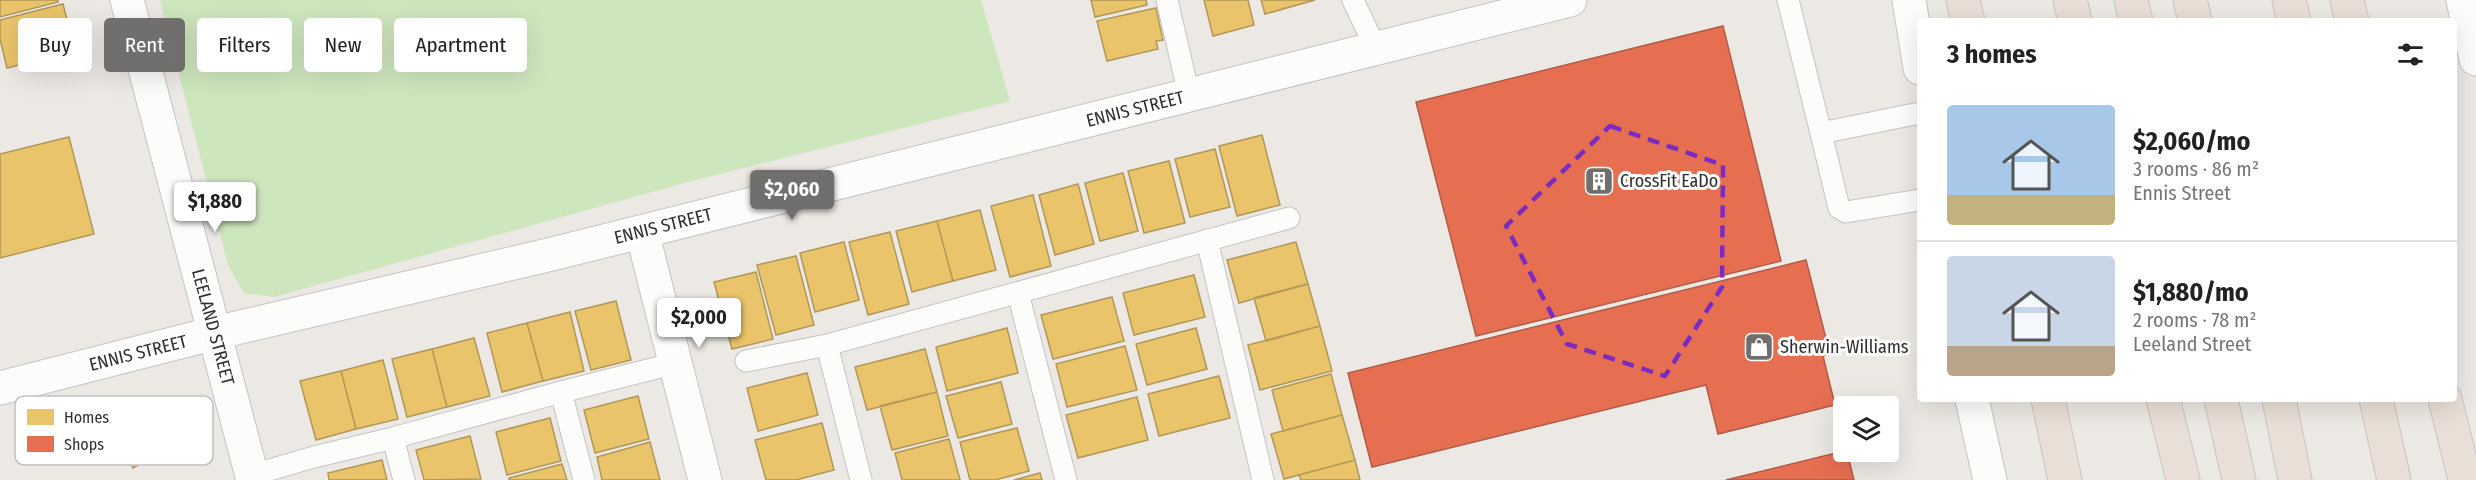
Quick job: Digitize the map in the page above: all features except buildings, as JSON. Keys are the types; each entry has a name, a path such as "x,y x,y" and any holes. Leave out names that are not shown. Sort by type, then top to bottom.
{"highway":[{"path":"1963,0 1967,18"},
{"path":"2070,0 2074,18"},
{"path":"2131,0 2135,18"},
{"path":"2190,0 2194,18"},
{"path":"2289,0 2293,18"},
{"path":"2347,0 2351,18"},
{"path":"2049,402 2065,480"},
{"path":"2164,402 2183,480"},
{"path":"2222,402 2239,480"},
{"path":"2279,402 2295,480"},
{"path":"2377,402 2394,480"},
{"path":"2446,402 2465,480"},
{"path":"2173,441 2176,480"}],"street":[{"name":"LEELAND STREET","path":"127,0 252,478"},
{"name":"ENNIS STREET","path":"0,388 215,333 642,232 1570,0"},
{"path":"1910,0 1917,48"},
{"path":"2463,0 2476,59"},
{"path":"642,232 705,480"},
{"path":"1973,402 1990,480"}],"lane":[{"path":"1167,0 1189,95"},
{"path":"1353,0 1376,49"},
{"path":"1788,0 1839,208 1846,212 1917,200"},
{"path":"1821,133 1917,114"},
{"path":"746,361 827,345 1289,218"},
{"path":"1207,240 1263,480"},
{"path":"1018,293 1066,480"},
{"path":"827,345 861,480"},
{"path":"252,478 314,457 676,363"},
{"path":"561,392 584,480"},
{"path":"393,438 404,480"}],"highlighted area":[{"path":"1610,126 1723,165 1722,287 1665,376 1567,344 1506,226"}],"green space":[{"path":"160,0 981,0 1010,101 688,182 274,297 244,293 228,265 178,72 185,72 185,18 165,18"}],"place":[{"name":"CrossFit EaDo","path":"1599,181"},
{"name":"Sherwin-Williams","path":"1759,347"}]}
